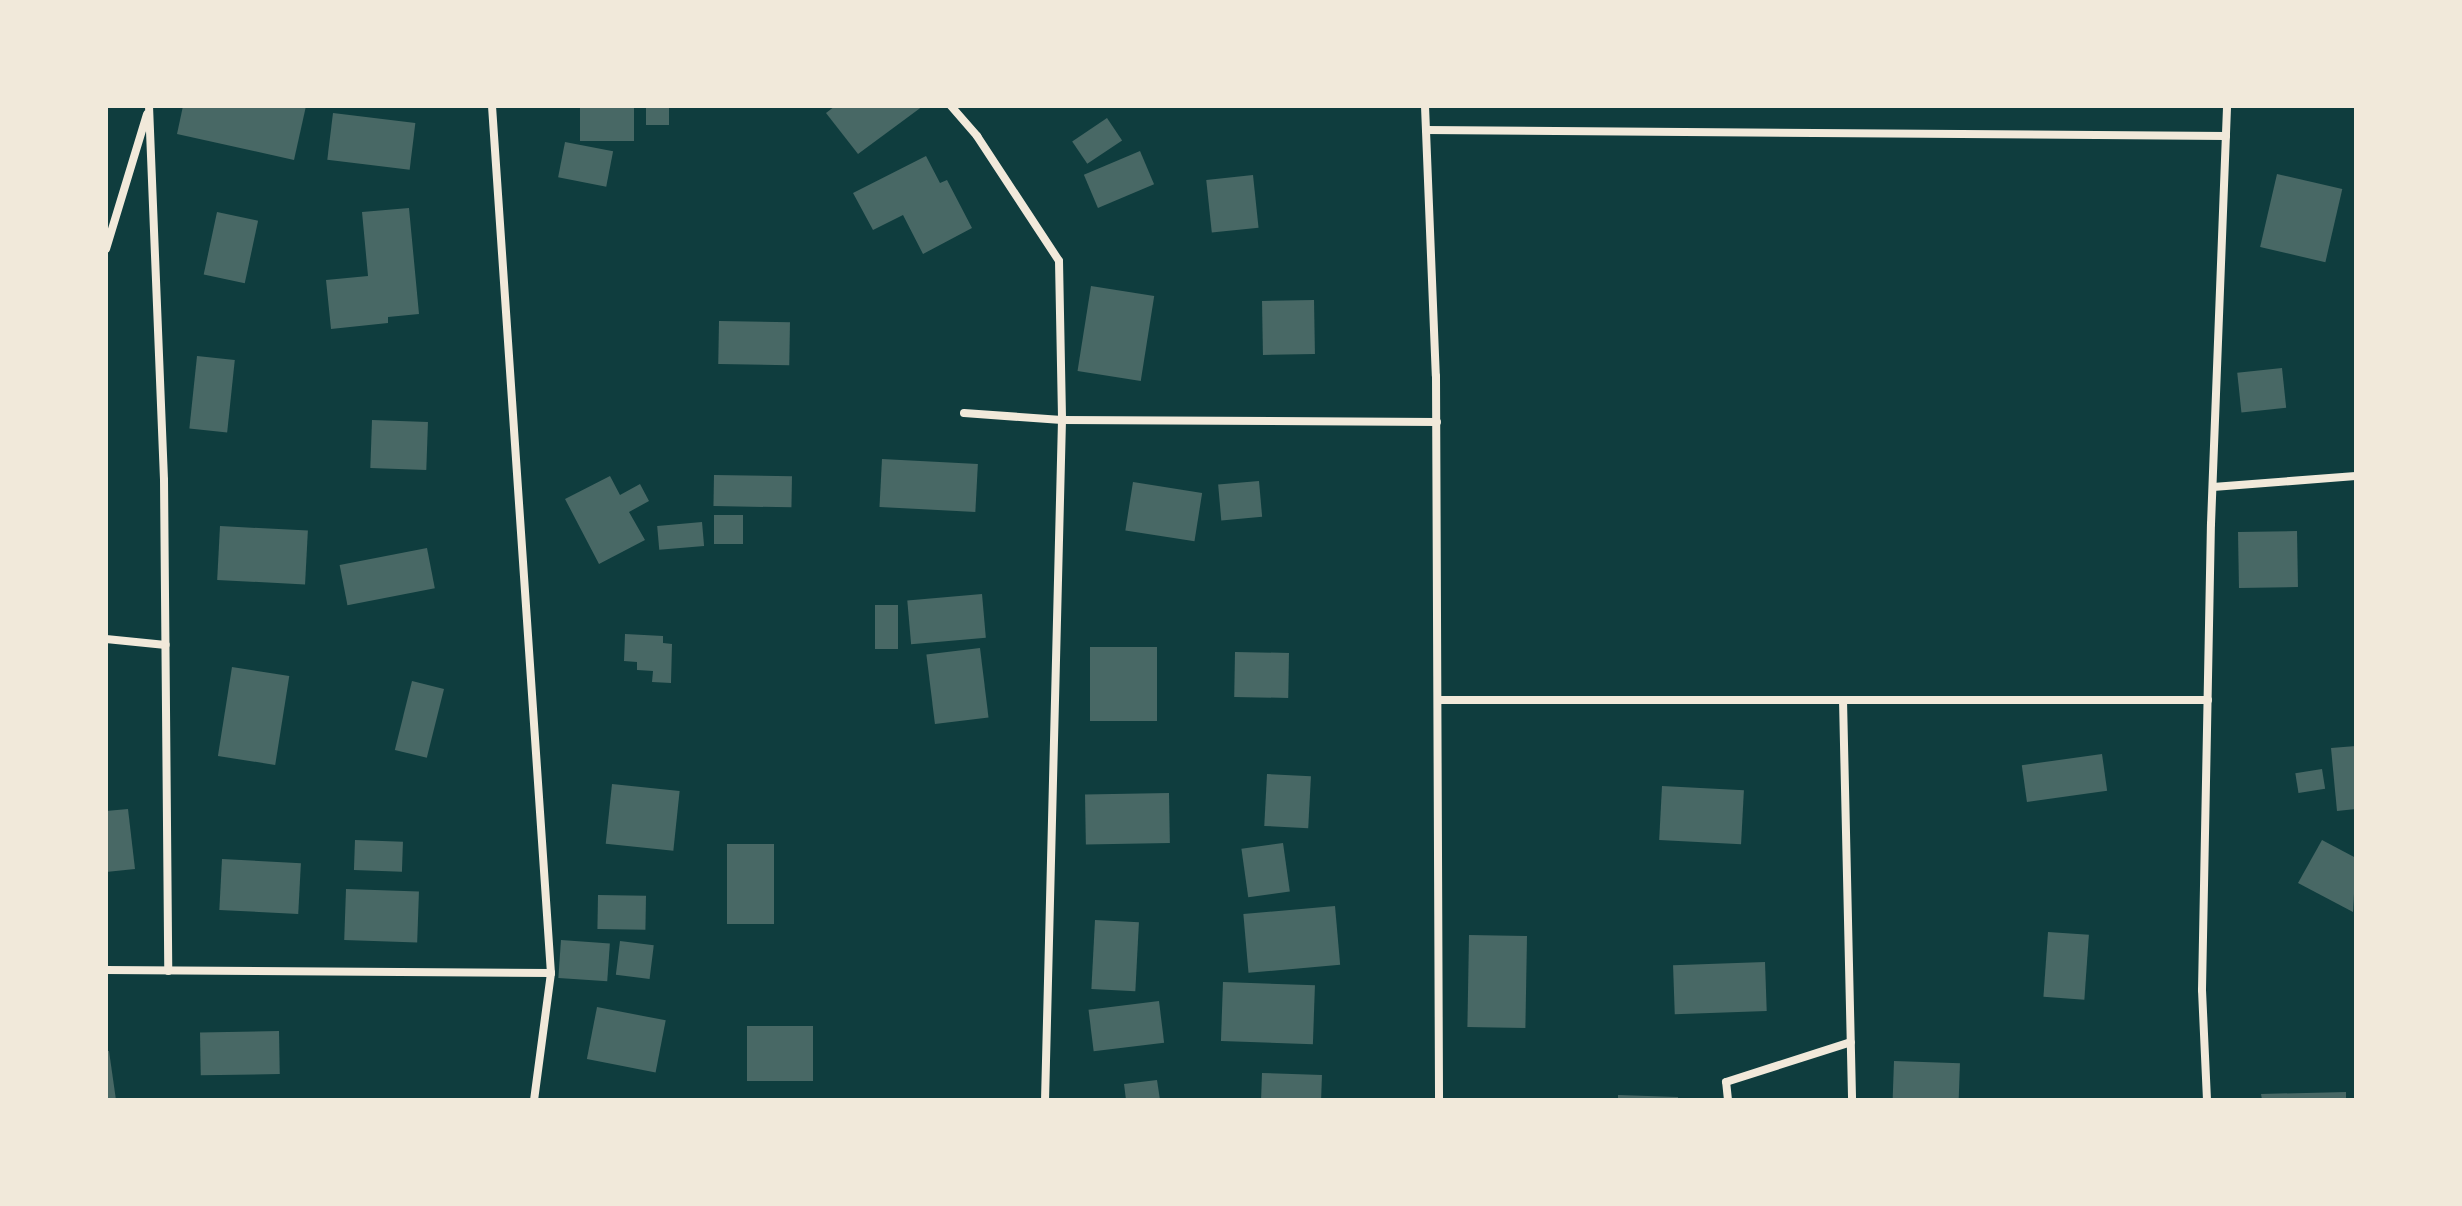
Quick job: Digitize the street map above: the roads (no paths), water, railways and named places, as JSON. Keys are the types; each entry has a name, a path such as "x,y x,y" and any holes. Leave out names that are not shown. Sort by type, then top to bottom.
{"street":[{"path":"106,249 149,106 166,645 168,971"},
{"path":"492,106 551,973 534,1100"},
{"path":"951,106 977,136 1059,261 1062,420 1045,1100"},
{"path":"1425,106 1437,422 1439,1100"},
{"path":"2207,1100 2202,990 2213,487 2227,106"},
{"path":"1426,130 1797,136 2226,136"},
{"path":"964,413 1062,420 1437,422"},
{"path":"2213,487 2356,476"},
{"path":"106,639 166,645"},
{"path":"1438,700 2208,700"},
{"path":"1843,700 1852,1100"},
{"path":"106,970 551,973"},
{"path":"1728,1100 1726,1082 1851,1042"}]}
